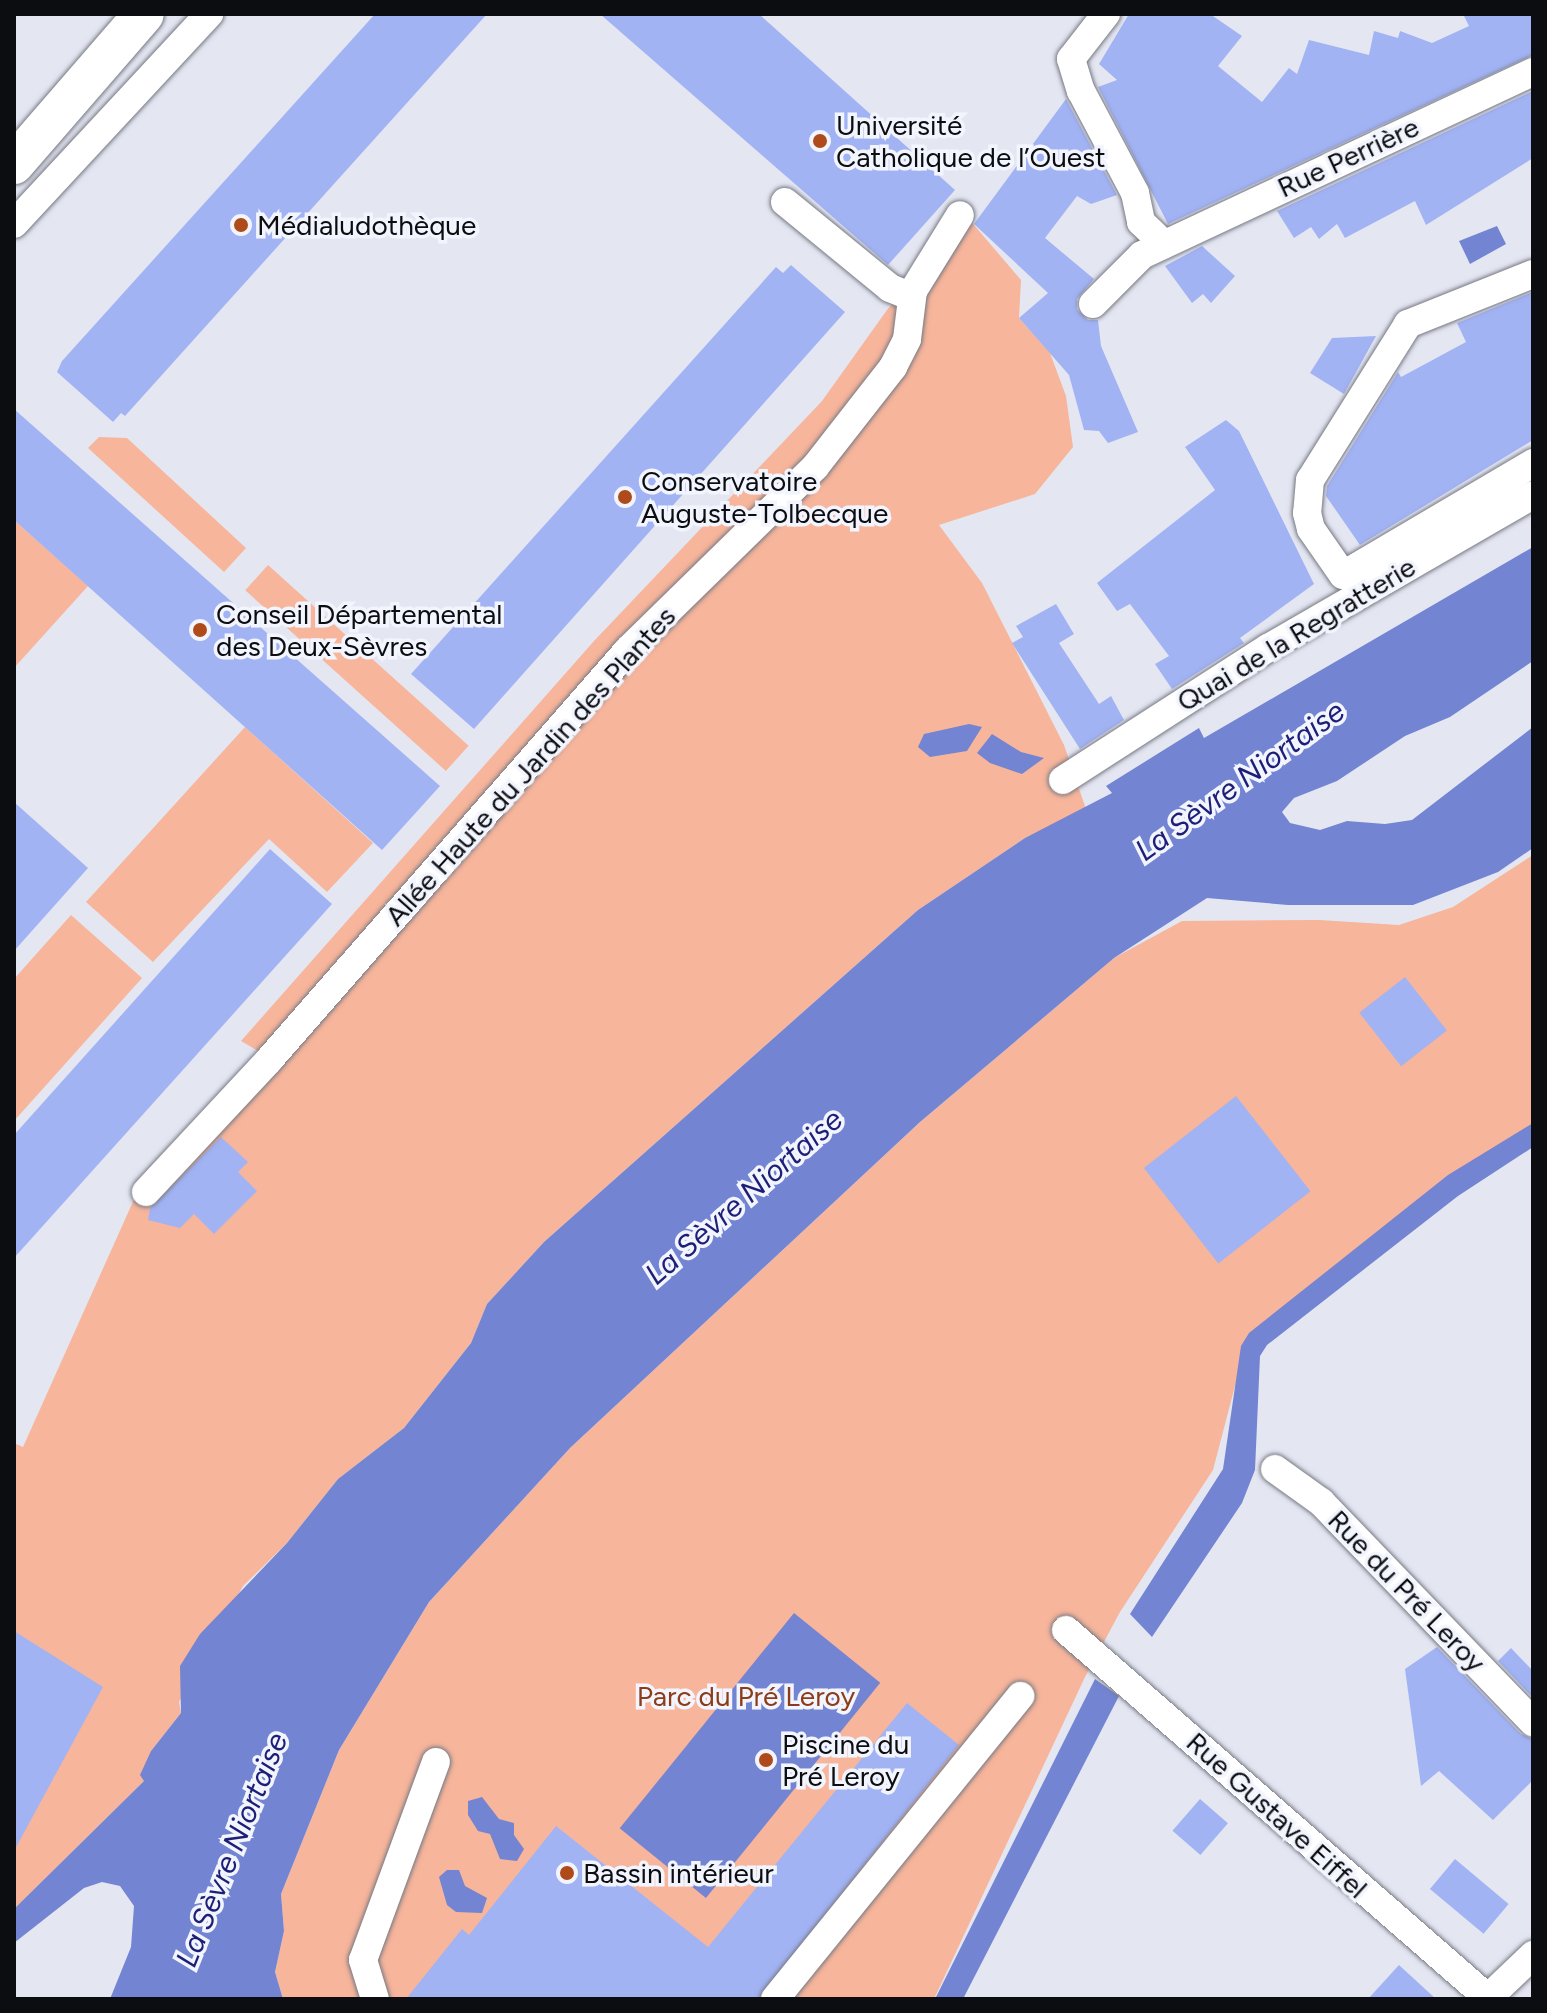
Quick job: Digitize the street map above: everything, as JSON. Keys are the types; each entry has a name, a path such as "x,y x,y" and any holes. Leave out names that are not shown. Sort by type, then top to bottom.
{"main road":[{"path":"14,164 144,14"}],"street":[{"path":"14,224 209,14"},
{"path":"1106,14 1071,59 1081,91 1135,193 1141,222 1164,244"},
{"name":"Rue Perrière","path":"1093,304 1142,255 1533,72"},
{"path":"785,202 890,288 913,291 960,215"},
{"name":"Quai de la Regratterie","path":"1533,274 1408,324 1401,332 1310,480 1305,499 1311,529 1343,575 1533,463"},
{"name":"Allée Haute du Jardin des Plantes","path":"146,1192 269,1060 628,650 815,467 893,367 907,339 913,291"},
{"name":"Quai de la Regratterie","path":"1063,780 1268,648 1533,495"},
{"name":"Rue du Pré Leroy","path":"1275,1469 1321,1502 1533,1722"},
{"name":"Rue Gustave Eiffel","path":"1066,1630 1488,1999"},
{"path":"775,1999 1020,1696"},
{"path":"375,1999 363,1960 436,1762"},
{"path":"1488,1999 1533,1955"}],"green space":[{"path":"968,218 1021,280 1019,318 1050,353 1066,396 1073,447 1035,494 939,525 982,583 1064,745 1086,809 1025,838 918,910 544,1242 487,1304 471,1343 404,1428 338,1479 287,1543 243,1586 179,1702 181,1713 151,1751 144,1781 14,1909 14,1443 23,1447 140,1186 260,1052 241,1041 594,641 822,401 887,310"},
{"path":"99,437 127,438 246,548 224,572 88,448"},
{"path":"14,520 88,586 14,668"},
{"path":"268,565 469,746 446,771 245,590"},
{"path":"245,727 373,843 327,892 269,839 153,962 86,902"},
{"name":"Parc du Pré Leroy","path":"1533,855 1533,1133 1246,1344 1213,1470 1120,1612 1085,1677 934,1999 283,1999 275,1972 284,1931 281,1894 339,1750 429,1602 570,1448 920,1122 1114,958 1182,921 1319,920 1399,925 1453,907"},
{"path":"71,915 142,978 14,1121 14,979"}],"water":[{"path":"1497,226 1506,244 1470,264 1459,241"},
{"name":"La Sèvre Niortaise","path":"1533,547 1533,661 1450,717 1405,736 1337,781 1294,798 1282,812 1290,823 1320,830 1347,821 1385,824 1412,820 1533,727 1533,848 1498,872 1413,905 1288,905 1207,898 1114,958 920,1122 570,1448 429,1602 339,1750 281,1894 284,1931 275,1972 283,1999 110,1999 131,1947 134,1906 120,1886 102,1882 84,1888 14,1943 14,1909 144,1781 140,1775 151,1751 181,1713 180,1666 200,1634 287,1543 338,1479 404,1428 471,1343 487,1304 544,1242 918,910 1025,838 1112,793 1106,786 1199,728 1204,738"},
{"path":"969,724 982,727 967,751 930,757 918,747 924,734"},
{"path":"992,734 1021,752 1044,758 1022,774 990,763 977,753"},
{"path":"1533,1123 1533,1147 1458,1196 1267,1345 1260,1356 1255,1470 1242,1503 1152,1637 1130,1614 1223,1469 1241,1346 1249,1333 1448,1175"},
{"path":"794,1613 880,1683 706,1898 620,1828"},
{"path":"1095,1679 1119,1696 963,1999 935,1999"},
{"path":"482,1797 499,1819 514,1823 514,1835 524,1849 517,1861 500,1859 490,1834 478,1831 468,1815 468,1801"},
{"path":"447,1870 459,1870 465,1886 487,1898 482,1913 456,1912 447,1905 439,1877"}],"building":[{"path":"375,14 487,14 125,416 121,413 113,422 57,372 62,361"},
{"name":"Université Catholique de l’Ouest","path":"600,14 759,14 955,190 888,265"},
{"path":"1129,14 1210,14 1242,36 1218,66 1262,102 1289,68 1297,74 1309,40 1369,55 1374,31 1398,38 1400,31 1432,43 1469,26 1463,14 1533,14 1533,55 1168,224 1098,87 1117,80 1099,64"},
{"path":"1533,91 1533,158 1426,225 1415,201 1345,238 1337,224 1319,239 1311,227 1294,238 1277,211"},
{"path":"1066,99 1117,195 1091,204 1077,196 1045,238 1094,279 1077,299 1077,309 1088,320 1098,320 1101,346 1138,432 1108,443 1099,431 1084,430 1069,375 1019,318 1048,293 974,224"},
{"path":"1202,246 1235,276 1211,303 1203,294 1192,303 1165,266"},
{"name":"Conservatoire Auguste-Tolbecque","path":"791,265 845,312 474,729 411,674 776,267 783,273"},
{"path":"1533,292 1533,440 1360,545 1326,496 1327,486 1398,372 1401,377 1466,342 1457,323"},
{"path":"1376,336 1344,394 1310,373 1332,338"},
{"name":"Conseil Départemental des Deux-Sèvres","path":"14,409 440,786 382,850 14,520"},
{"path":"1226,420 1239,431 1314,584 1240,638 1244,643 1172,689 1155,664 1169,656 1130,604 1117,611 1097,583 1215,490 1185,447"},
{"path":"1056,604 1074,634 1059,643 1099,704 1111,696 1124,720 1080,749 1012,643 1023,637 1016,626"},
{"path":"14,802 88,868 14,951"},
{"path":"270,849 332,904 14,1258 14,1135"},
{"path":"1405,977 1447,1031 1401,1066 1359,1013"},
{"path":"1236,1096 1310,1191 1218,1263 1144,1168"},
{"path":"221,1137 248,1162 238,1172 257,1191 214,1234 194,1214 180,1228 148,1220 150,1208"},
{"path":"14,1631 103,1687 14,1851"},
{"path":"1437,1647 1521,1734 1533,1739 1533,1780 1493,1820 1439,1771 1421,1786 1405,1669"},
{"path":"1511,1648 1533,1671 1533,1698 1498,1661"},
{"name":"Bassin intérieur","path":"907,1703 959,1745 758,1999 406,1999 462,1929 469,1935 556,1826 708,1947"},
{"path":"1200,1799 1228,1823 1200,1855 1172,1831"},
{"path":"1455,1859 1509,1904 1484,1934 1430,1889"},
{"path":"1399,1965 1436,1999 1368,1999"}],"place":[{"name":"Université Catholique de l’Ouest","path":"820,141"},
{"name":"Médialudothèque","path":"241,225"},
{"name":"Conservatoire Auguste-Tolbecque","path":"625,497"},
{"name":"Conseil Départemental des Deux-Sèvres","path":"200,630"},
{"name":"Piscine du Pré Leroy","path":"766,1760"},
{"name":"Bassin intérieur","path":"567,1873"}]}
